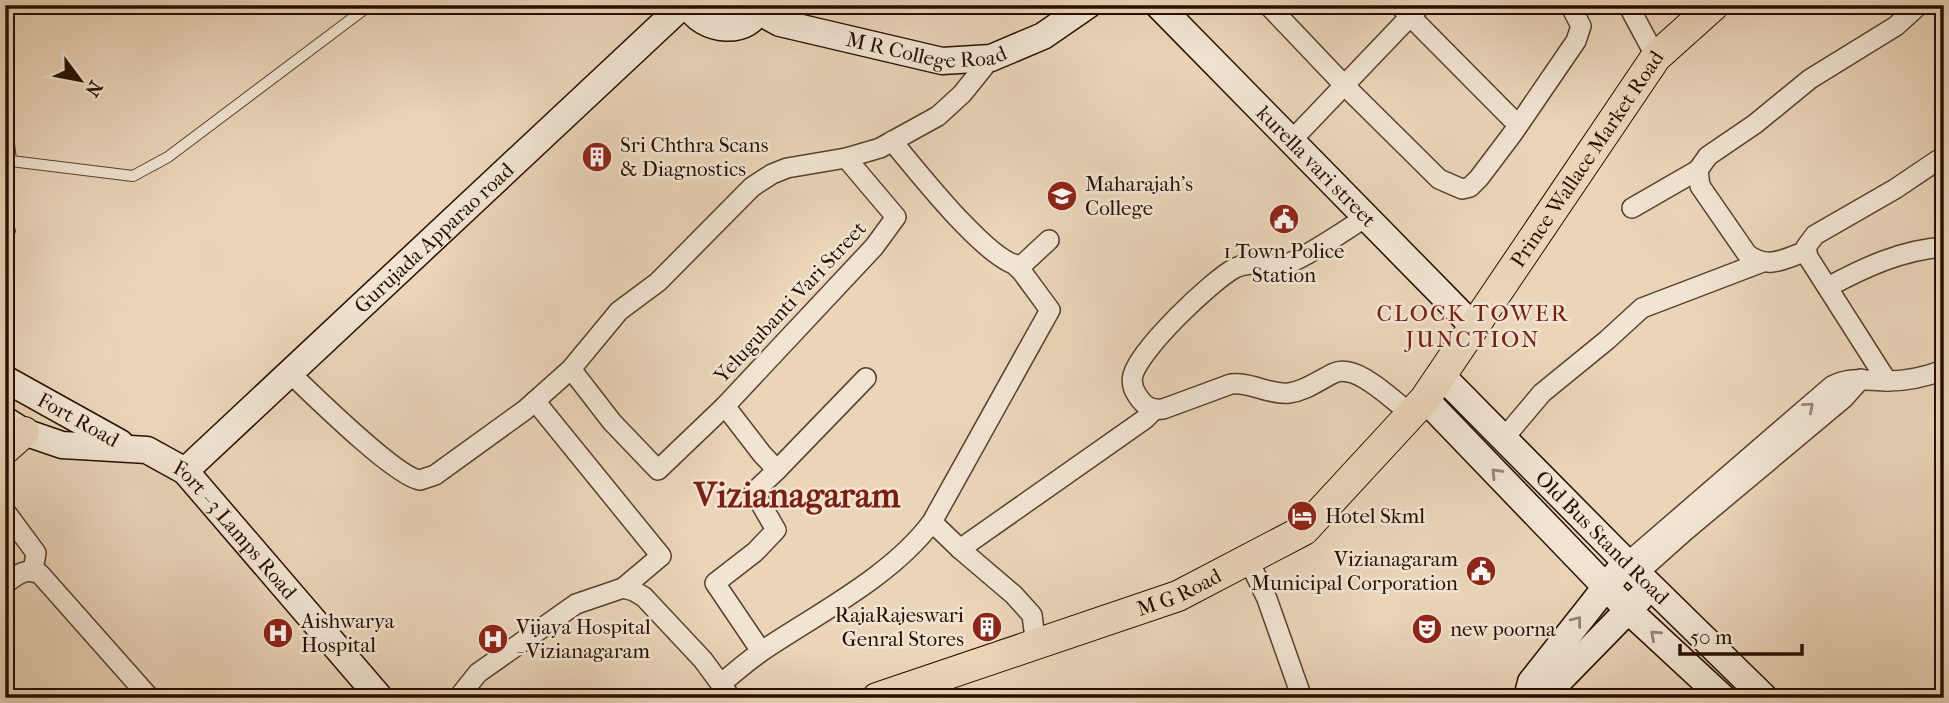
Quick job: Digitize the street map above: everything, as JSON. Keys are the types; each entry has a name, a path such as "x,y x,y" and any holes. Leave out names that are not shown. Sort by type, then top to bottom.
{"main road":[{"name":"Prince Wallace Market Road","path":"1425,396 1656,57 1714,5"},
{"name":"M G Road","path":"877,698 1178,596 1304,530 1425,396"}],"street":[{"name":"Gurujada Apparao road","path":"185,471 682,5"},
{"name":"M R College Road","path":"689,5 701,19 724,28 738,28 750,22 759,8 780,23 942,61 991,58 1043,36 1088,5"},
{"name":"kurella vari street","path":"1158,5 1473,326"},
{"path":"1268,5 1439,179 1462,189 1470,187 1479,178 1581,31 1580,21 1570,5"},
{"path":"1628,5 1656,57"},
{"path":"1632,208 1698,170 1709,156 1755,124 1810,79 1885,33 1919,5"},
{"path":"1291,141 1410,9 1518,125"},
{"path":"290,373 363,440 403,472 420,480 435,475 535,401 572,369 619,311 658,282 752,187 787,168 846,158 880,148 938,116 962,94 991,58"},
{"path":"892,141 962,221 1002,258 1021,266 1049,240"},
{"path":"1887,382 1806,251 1808,241 1944,156"},
{"name":"Yelugubanti Vari Street","path":"572,369 612,422 658,470 725,406 874,247 896,217 846,158"},
{"path":"1698,170 1700,186 1747,254 1760,263"},
{"path":"1154,410 1149,409 1132,388 1132,377 1137,365 1160,333 1235,268 1254,263 1286,264 1366,217"},
{"path":"1828,287 1868,266 1924,248 1944,247"},
{"path":"1504,438 1542,393 1642,308 1760,263 1772,264 1806,251"},
{"path":"623,588 644,597 727,690 761,651 835,604 907,552 932,522 1050,310 1014,264"},
{"path":"960,549 1154,410 1231,384 1240,383 1291,393 1346,370 1425,396"},
{"path":"1527,698 1531,682 1605,586 1639,574 1832,386 1845,379 1887,382 1919,379 1944,370"},
{"path":"761,651 715,583 755,552 776,530 754,492 866,378"},
{"name":"Fort Road","path":"5,379 131,448"},
{"name":"Old Bus Stand Road","path":"1425,396 1504,438 1765,698"},
{"name":"Old Bus Stand Road","path":"1425,396 1628,610 1723,698"},
{"path":"12,434 43,398"},
{"path":"458,698 478,673 576,604 623,588 661,556 535,401"},
{"path":"725,406 777,470"},
{"name":"Fort Road","path":"12,434 62,445 131,448"},
{"name":"Fort - 3 Lamps Road","path":"131,448 148,450 185,471 380,698"},
{"path":"5,510 36,553 39,574 150,698"},
{"path":"932,522 1032,615 1035,646"},
{"path":"1248,559 1267,599 1303,698"},
{"path":"5,584 18,574 39,574"},
{"path":"1534,698 1553,687 1628,610 1639,574"}],"lane":[{"path":"5,108 8,163 134,176 168,157 370,5"},
{"path":"5,226 10,231 5,236"}],"place":[{"name":"Sri Chthra Scans & Diagnostics","path":"597,157"},
{"name":"Maharajah's College","path":"1062,196"},
{"name":"1 Town Police Station","path":"1284,219"},
{"name":"Hotel Skml","path":"1302,516"},
{"name":"Vizianagaram Municipal Corporation","path":"1481,571"},
{"name":"RajaRajeswari Genral Stores","path":"987,627"},
{"name":"new poorna","path":"1427,629"},
{"name":"Aishwarya Hospital","path":"278,633"},
{"name":"Vijaya Hospital - Vizianagaram","path":"493,639"}],"district":[{"name":"CLOCK TOWER JUNCTION","path":"1473,326"},
{"name":"Vizianagaram","path":"797,495"}]}
